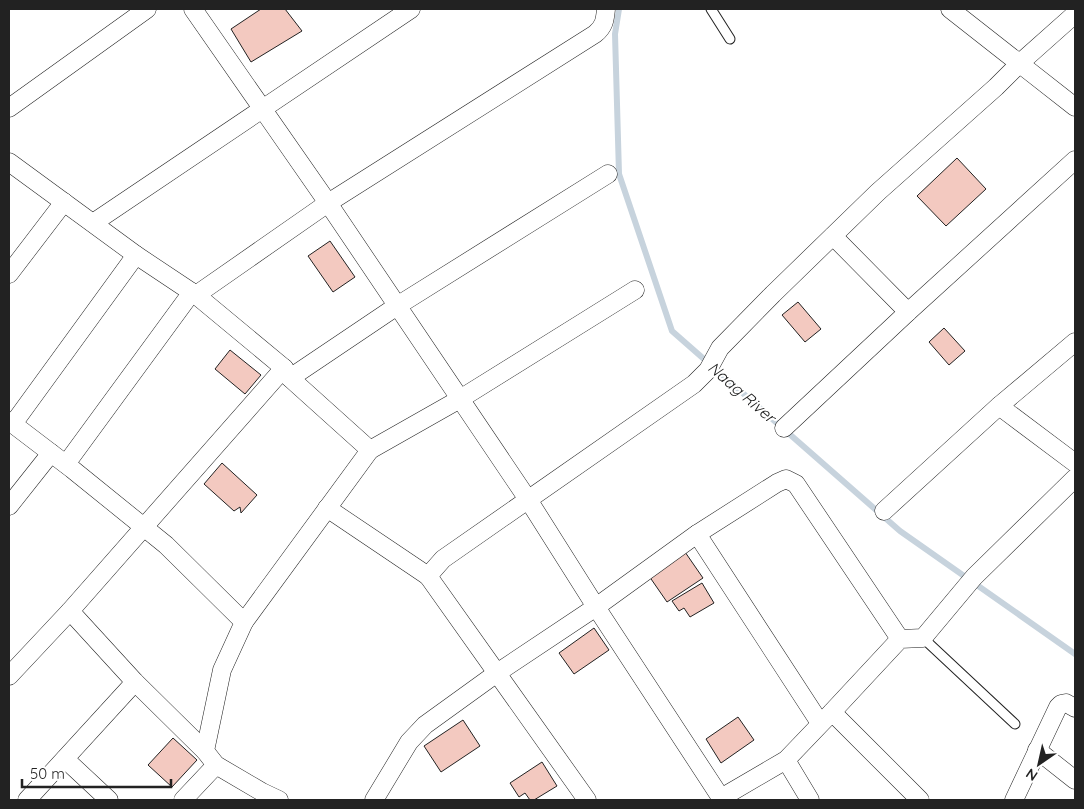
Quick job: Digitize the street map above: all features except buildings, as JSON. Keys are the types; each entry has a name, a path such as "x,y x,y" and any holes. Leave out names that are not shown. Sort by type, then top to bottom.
{"street":[{"path":"9,108 147,9"},
{"path":"193,9 328,203 460,399 720,799 786,760 900,638 923,638 974,577 1075,478"},
{"path":"93,223 411,9"},
{"path":"66,464 194,294 328,203 595,34 600,30 604,22 606,9"},
{"path":"950,9 1075,107"},
{"path":"428,576 443,559 694,384 708,370 720,348 878,192 1075,14"},
{"path":"784,428 1075,160"},
{"path":"9,162 136,255 194,294 287,373 370,450"},
{"path":"9,676 287,373 608,174"},
{"path":"9,274 64,202"},
{"path":"833,236 908,312"},
{"path":"136,255 11,423 66,464 166,545 244,622"},
{"path":"205,751 222,670 244,622 370,450 460,399 635,290"},
{"path":"884,511 999,406 1075,342"},
{"path":"999,406 1075,463"},
{"path":"9,506 51,453"},
{"path":"374,800 394,765 414,736 425,725 497,673 596,607 697,534 786,479 796,484 900,638"},
{"path":"327,508 428,576 588,800"},
{"path":"697,534 826,718 920,800"},
{"path":"70,611 135,682 205,751 216,765 260,796 279,800"},
{"path":"27,800 135,682"},
{"path":"1014,800 1058,707 1066,703 1075,708"},
{"path":"1037,750 1075,780"},
{"path":"65,759 109,800"},
{"path":"786,760 810,800"},
{"path":"183,800 216,765"}],"lane":[{"path":"711,9 730,39"},
{"path":"923,638 1015,724"}],"waterway":[{"name":"Naag River","path":"619,9 615,34 619,174 672,331 900,531 1075,654"}]}
